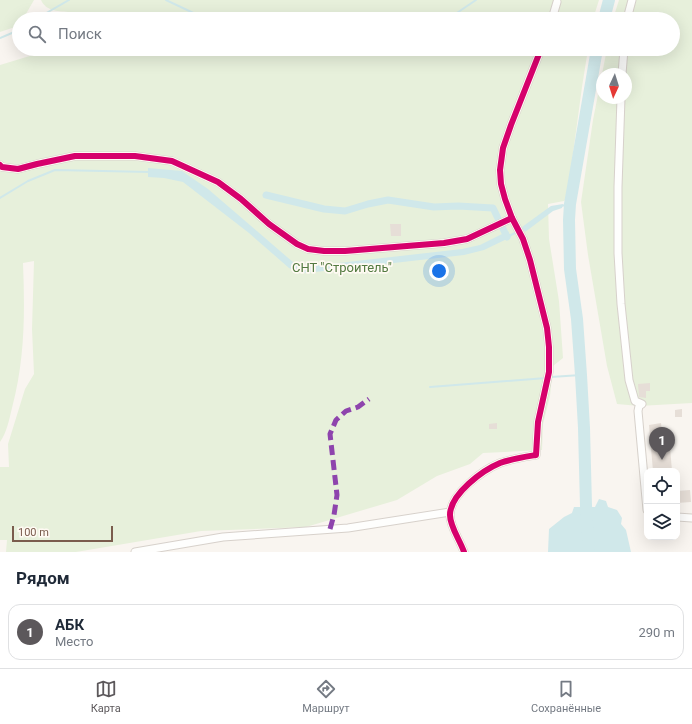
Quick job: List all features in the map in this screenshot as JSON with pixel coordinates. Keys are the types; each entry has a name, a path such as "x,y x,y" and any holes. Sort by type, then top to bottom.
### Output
{"street":[{"path":"629,12 632,0"},
{"path":"554,12 557,2"},
{"path":"464,552 451,520 450,512 456,499 463,489 479,475 500,463 536,455 538,422 549,372 547,328 530,260 523,239 512,218 505,199 501,184 500,170 503,148 538,56"},
{"path":"622,68 623,56"},
{"path":"621,104 618,187 618,253 621,304 629,380 635,401 642,404 639,406 638,411 646,504"},
{"path":"0,165 2,167 18,170 37,164 75,156 135,156 172,161 218,182 241,199 269,224 297,244 308,249 324,251 345,251 451,241 467,238 512,218"},
{"path":"135,552 223,537 348,528 450,512"},
{"path":"680,517 692,518"}],"green space":[{"path":"0,0 34,0 27,12 12,12 12,28 0,32"},
{"path":"41,0 599,0 595,12 68,12 56,11 43,4"},
{"path":"619,0 692,0 692,403 639,406 617,404 607,366 588,255 581,202 596,104 632,104 632,68 603,68 606,56 680,56 680,12 615,12"},
{"name":"СНТ \"Строитель\"","path":"30,56 587,56 567,198 564,201 548,204 549,239 559,301 563,358 553,366 550,396 543,424 542,450 483,453 470,464 437,476 397,500 306,527 201,531 76,552 6,552 7,540 0,540 0,467 9,467 8,444 25,389 34,374 32,329 34,261 23,263 24,318 22,354 9,421 0,442 0,65"}],"water":[{"path":"148,168 182,171 208,189 294,263 302,266 462,249 480,245 508,231 511,237 484,250 464,255 306,273 297,272 289,268 249,233 183,182 164,178 148,177"},
{"path":"563,204 562,208 553,211 525,232 522,227 551,206"},
{"path":"599,499 606,501 608,507 617,510 622,518 621,524 626,530 631,552 548,552 549,529 564,517 572,513 574,507 595,507"}],"building":[{"path":"390,224 401,224 401,236 391,236"},
{"path":"650,383 650,391 646,391 646,398 639,397 638,384"},
{"path":"682,409 682,417 675,417 675,410"},
{"path":"497,423 497,429 489,429 489,424"},
{"path":"661,423 664,448 670,447 672,468 653,468 649,425"},
{"path":"690,490 691,502 680,503 680,491"}],"waterway":[{"path":"48,12 69,0"},
{"path":"166,0 191,12"},
{"path":"458,12 476,0"},
{"path":"606,12 609,0"},
{"path":"0,38 12,33"},
{"path":"589,552 581,375 577,319 570,269 569,220 570,204 596,56"},
{"path":"0,198 28,181 55,170 150,172"},
{"path":"266,195 324,209 345,211 388,200 434,207 458,206 493,208 507,237"},
{"path":"561,206 570,204"},
{"path":"509,236 525,228"},
{"path":"551,377 581,375"},
{"path":"430,387 546,378"}],"marked path":[{"path":"330,529 337,495 330,434 336,420 346,411 358,407 369,399"}],"cycle path":[{"path":"464,552 450,520 451,507 461,491 493,466 518,458 536,455 538,422 549,372 547,328 530,260 523,239 512,218 505,199 501,184 500,170 503,148 538,56"},
{"path":"0,165 2,167 18,169 75,156 135,156 172,161 218,182 241,199 269,224 297,244 308,249 324,251 345,251 444,243 467,239 512,218"}],"place":[{"name":"АБК","path":"662,460"}]}
